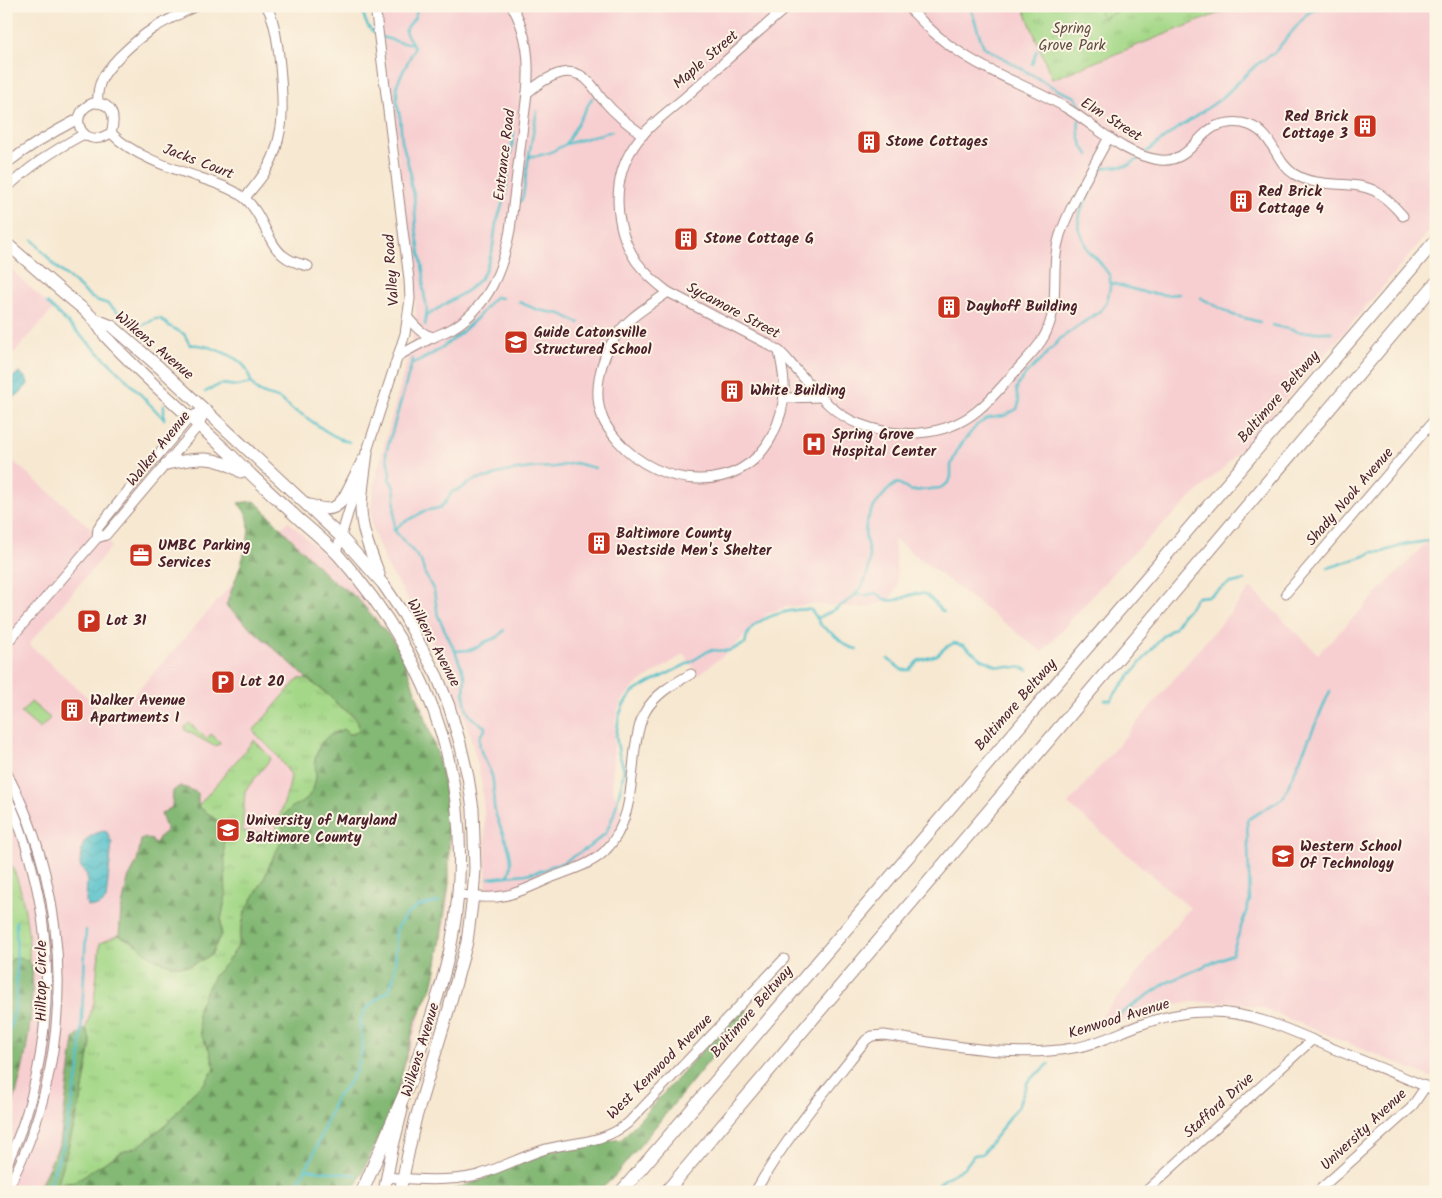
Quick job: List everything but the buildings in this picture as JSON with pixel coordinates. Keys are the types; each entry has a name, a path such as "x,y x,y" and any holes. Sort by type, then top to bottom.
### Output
{"highway":[{"name":"Baltimore Beltway","path":"621,1192 1436,240"},
{"path":"666,1192 1436,283"},
{"path":"362,1192 412,1074"},
{"path":"677,1192 757,1084"}],"main road":[{"name":"Wilkens Avenue","path":"6,243 92,318 106,336 147,378 336,553 392,624 409,653 434,711 445,747 457,811 460,869 458,895 445,968 400,1118 384,1192"},
{"name":"Wilkens Avenue","path":"92,318 112,326 160,367 341,537 383,584 404,615 437,676 449,706 468,776 473,809 475,869 473,896 465,950 450,1008 415,1122 400,1192"},
{"path":"305,503 320,509 328,509 342,502 367,452"},
{"path":"367,452 361,511 368,545 383,584"},
{"path":"166,464 196,458 207,458 231,465 263,486"}],"street":[{"path":"98,103 98,90 103,75 127,49 155,27 196,6"},
{"path":"245,198 265,173 273,158 281,128 279,60 273,24 266,6"},
{"name":"Valley Road","path":"336,553 405,334 410,299 374,6"},
{"path":"512,6 523,30 528,52 529,74 527,93"},
{"name":"Maple Street","path":"642,135 788,6"},
{"name":"Elm Street","path":"907,6 954,49 1084,119 1136,153 1161,160 1179,158 1212,128 1223,124 1244,123 1262,132 1283,164 1293,173 1304,179 1316,182 1374,190 1403,216"},
{"name":"Entrance Road","path":"398,356 434,336 455,327 475,309 490,290 502,265 510,230 527,93 538,84 559,73 568,72 583,76 591,83 602,100 615,114 642,135"},
{"path":"98,103 109,108 113,114 114,122 111,133 101,138 93,138 84,134 79,126 78,119 80,113 87,105 98,103"},
{"path":"6,164 26,148 78,119"},
{"name":"Jacks Court","path":"111,133 124,144 166,166 223,186 245,198 261,219 283,256 293,262 308,266"},
{"path":"6,189 58,147 84,134"},
{"name":"Sycamore Street","path":"642,135 631,150 622,170 618,203 623,235 637,262 655,282 668,292 779,351 828,405 840,414 858,424 894,432 914,433 932,432 948,428 978,411 1042,339 1048,328 1054,297 1056,250 1072,208 1109,137"},
{"path":"668,292 627,323 616,335 606,352 600,372 598,391 599,406 603,419 610,432 623,447 648,466 665,473 699,479 716,479 730,475 758,458 767,446 780,420 784,398 784,382 779,351"},
{"path":"408,318 421,332 428,336 434,336"},
{"path":"784,398 821,397"},
{"name":"Walker Avenue","path":"97,538 98,528 131,487 205,410"},
{"name":"Shady Nook Avenue","path":"1286,593 1436,418"},
{"name":"Walker Avenue","path":"6,644 97,538 106,535 166,464 195,421"},
{"path":"458,895 492,897 510,894 579,867 603,852 612,843 625,816 640,722 660,693 691,674"},
{"name":"Hilltop Circle","path":"6,772 20,797 26,813 48,886 58,956 58,990 51,1062 42,1101 30,1138 14,1177 6,1191"},
{"name":"Hilltop Circle","path":"6,796 38,888 44,923 47,990 40,1061 31,1099 6,1166"},
{"name":"West Kenwood Avenue","path":"387,1177 402,1179 452,1179 479,1174 544,1150 605,1137 618,1131 628,1123 784,959"},
{"name":"Kenwood Avenue","path":"755,1192 784,1144 866,1040 872,1036 884,1035 987,1050 1032,1053 1074,1048 1094,1043 1157,1019 1194,1012 1243,1015 1274,1024 1436,1091"},
{"name":"Stafford Drive","path":"1145,1192 1312,1040"},
{"name":"University Avenue","path":"1317,1192 1411,1108 1426,1086"}],"shaded area":[{"name":"Spring Grove Hospital Center","path":"379,6 1023,6 1052,79 1237,6 1436,6 1436,223 1338,340 1224,467 1120,565 1042,652 894,539 898,586 888,601 864,608 812,604 787,607 768,613 729,651 698,675 684,654 637,684 623,700 615,720 612,788 623,813 617,829 605,845 593,855 526,884 496,891 488,890 486,885 485,823 481,779 470,734 455,689 418,616 386,564 372,527 371,508 376,475 412,341 416,318 414,285"},
{"path":"6,265 53,309 6,362"},
{"name":"University of Maryland Baltimore County","path":"6,455 112,546 29,644 112,720 288,521 327,557 349,581 384,628 401,657 413,684 426,714 436,749 444,780 448,811 450,838 449,894 443,938 394,1100 330,1192 6,1192"},
{"name":"Western School Of Technology","path":"1436,533 1436,1079 1262,1008 1230,1002 1194,1002 1155,1008 1088,1033 1190,908 1068,804 1251,588 1318,654"}],"green space":[{"name":"Spring Grove Park","path":"1023,6 1237,6 1052,79"},
{"path":"1097,6 1131,6 1102,18"},
{"path":"255,501 328,577 357,598 401,652 436,749 444,785 449,822 449,883 432,987 415,1023 394,1105 353,1192 37,1192 60,1143 74,1039 86,1028 91,1043 81,1100 58,1184 75,1181 122,1152 139,1146 167,1124 191,1095 205,1083 215,1068 210,1051 201,1035 198,1008 214,976 237,948 245,912 264,879 284,836 282,821 286,813 292,807 305,801 313,790 316,777 315,759 321,743 328,736 344,729 348,734 359,731 358,723 353,715 339,706 324,691 307,679 226,606 248,539 247,517 238,503"},
{"path":"298,679 310,681 334,700 356,720 359,731 348,734 344,729 328,736 321,743 315,759 316,777 313,790 305,802 292,807 286,813 282,821 285,836 245,912 237,948 214,976 198,1008 201,1035 210,1051 215,1068 205,1083 191,1095 167,1124 139,1146 122,1152 75,1181 58,1184 81,1100 91,1043 86,1028 94,1002 100,943 119,935 138,945 156,959 178,966 190,966 211,955 221,934 221,920 226,895 219,822 198,806 254,740 271,758 245,791 242,831 274,834 291,775 275,753 253,731"},
{"path":"31,702 50,718 40,729 21,713"},
{"path":"189,723 207,739 211,734 220,744 214,746 185,730"},
{"path":"180,786 198,793 198,806 219,822 224,838 226,895 221,920 221,934 211,955 190,966 167,964 119,935 121,911 128,879 137,862 141,840 145,838 156,843 166,831 161,814 172,807 173,791"},
{"path":"6,860 12,866 21,891 27,923 29,961 22,958 12,959 6,966"},
{"path":"22,958 29,961 32,965 31,1012 21,1077 6,1123 6,966 12,959"},
{"path":"742,1007 749,1012 614,1177 598,1192 445,1192 487,1178 547,1151 622,1139"}],"water":[{"path":"19,372 27,379 28,384 11,400 6,392 6,384"},
{"path":"103,831 107,832 112,843 106,900 98,906 87,906 87,875 80,866 82,848 87,839"}],"waterway":[{"path":"362,6 367,24 375,33"},
{"path":"418,6 415,17 405,31 414,49 397,84 397,103 402,141 414,195 416,229 427,309 425,325"},
{"path":"970,6 984,47 1058,90 1075,97 1080,105 1080,115"},
{"path":"1144,154 1222,98 1256,65 1274,53 1307,14 1319,6"},
{"path":"382,37 402,43 412,43"},
{"path":"1032,64 1037,50"},
{"path":"566,144 592,98"},
{"path":"521,201 537,111"},
{"path":"1079,120 1078,130 1080,139 1089,155"},
{"path":"529,156 549,153 566,144 612,131"},
{"path":"426,316 468,290 480,279 485,271 492,252 496,224 505,196 514,132"},
{"path":"818,618 847,602 862,587 869,567 869,552 865,533 868,517 886,491 898,483 912,491 940,488 949,482 951,465 957,451 977,425 989,418 1004,416 1017,409 1019,403 1016,390 1027,373 1061,338 1100,311 1106,304 1110,288 1110,276 1099,261 1088,251 1078,227 1080,213 1101,169 1129,165 1140,158"},
{"path":"33,240 55,266 92,298 108,304 131,323 139,327 155,319 161,319 184,334 190,345 203,346 235,358 245,367 252,384 257,390 278,398 325,430 349,442"},
{"path":"1111,283 1143,292 1166,295 1180,294"},
{"path":"412,364 429,356 455,338 477,318 495,297 502,298"},
{"path":"1201,298 1233,315 1260,322"},
{"path":"519,302 538,310 561,314 579,323"},
{"path":"47,303 122,375 164,419"},
{"path":"1272,325 1300,332 1332,332"},
{"path":"413,359 386,453 390,472 389,479 395,493 394,530 421,561 434,591 438,616 465,677 464,696 467,710 471,717 485,727 479,742 492,776 495,811 511,858 509,874 506,876"},
{"path":"205,392 221,384 237,386 251,383"},
{"path":"164,405 164,419"},
{"path":"395,530 402,523 424,511 439,508 445,503 452,492 477,479 510,471 555,467 575,463 595,468"},
{"path":"1328,568 1372,552 1382,552 1407,544 1428,541 1436,534"},
{"path":"1105,700 1111,700 1163,636 1175,627 1195,599 1209,596 1228,584 1245,580"},
{"path":"855,595 876,593 884,598 895,600 919,593 930,598 944,612"},
{"path":"489,878 544,870 562,863 589,847 606,833 614,814 624,769 616,736 619,716 624,704 633,692 710,650 728,651 745,644 747,634 759,622 776,614 795,610 811,610 823,627 846,645 857,649"},
{"path":"455,651 470,650 480,646 498,637 504,630"},
{"path":"888,659 902,670 909,670 918,661 937,655 954,643 963,645 982,659 997,666 1028,670"},
{"path":"1105,1024 1166,983 1232,954 1250,900 1247,820 1283,798 1330,691"},
{"path":"292,1192 312,1158 336,1098 349,1083 357,1069 362,1050 359,1023 366,1009 389,991 395,972 396,930 405,916 418,906 439,902"},
{"path":"6,1048 17,998 16,921"},
{"path":"46,1192 63,1146 80,1063 86,930"},
{"path":"929,1192 946,1178 965,1167 974,1155 982,1154 1018,1107 1028,1081 1049,1064"},
{"path":"306,1169 356,1175"}],"place":[{"name":"Red Brick Cottage 3","path":"1365,126"},
{"name":"Stone Cottages","path":"869,142"},
{"name":"Red Brick Cottage 4","path":"1241,201"},
{"name":"Stone Cottage G","path":"686,239"},
{"name":"Dayhoff Building","path":"949,307"},
{"name":"Guide Catonsville Structured School","path":"516,342"},
{"name":"White Building","path":"732,391"},
{"name":"Spring Grove Hospital Center","path":"814,444"},
{"name":"Baltimore County Westside Men's Shelter","path":"599,543"},
{"name":"UMBC Parking Services","path":"141,555"},
{"name":"Lot 31","path":"89,621"},
{"name":"Lot 20","path":"223,682"},
{"name":"Walker Avenue Apartments I","path":"72,710"},
{"name":"University of Maryland Baltimore County","path":"228,830"},
{"name":"Western School Of Technology","path":"1283,856"}]}
